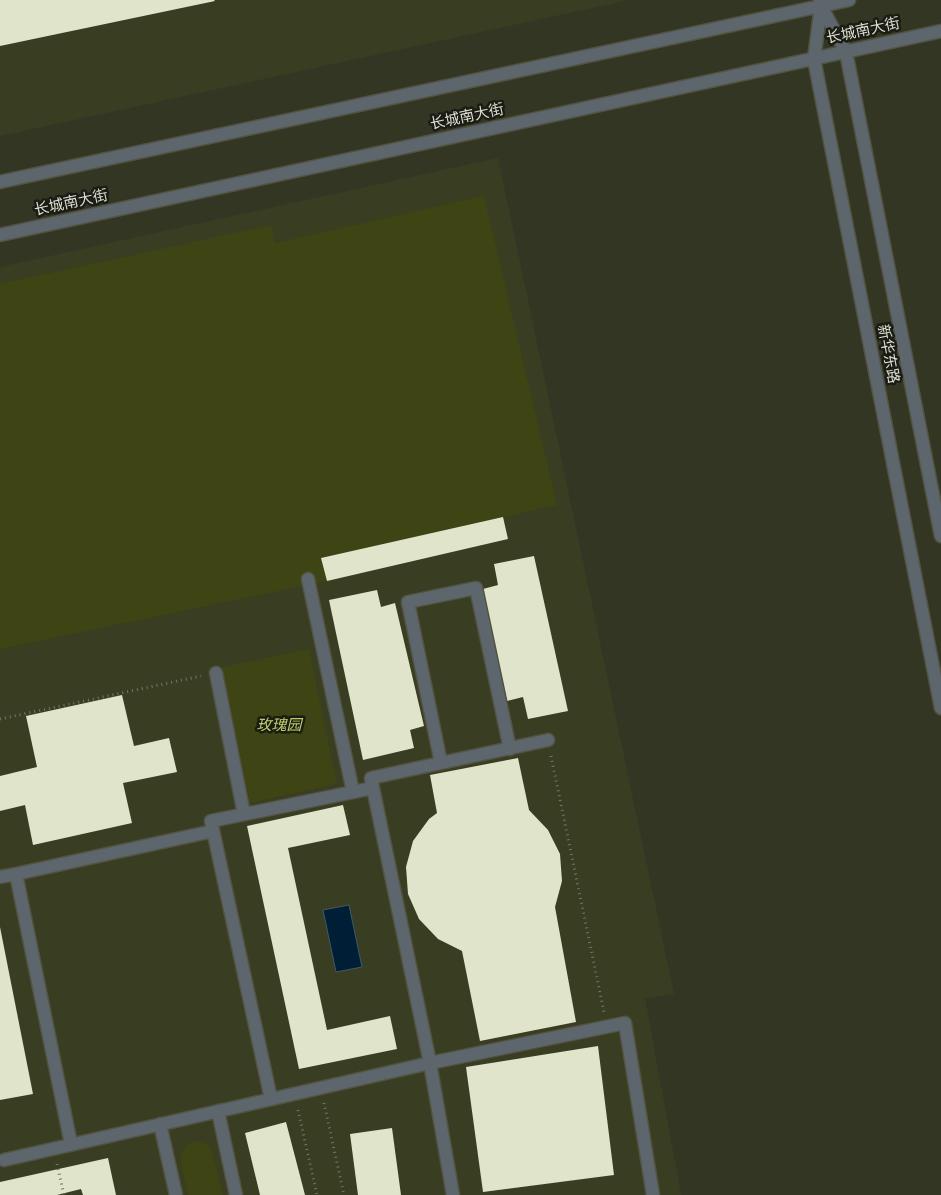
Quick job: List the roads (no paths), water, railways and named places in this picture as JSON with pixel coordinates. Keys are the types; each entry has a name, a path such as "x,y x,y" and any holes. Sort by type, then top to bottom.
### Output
{"street":[{"path":"0,182 820,3 849,0"},
{"name":"新华东路","path":"820,3 846,52 941,536"},
{"name":"新华东路","path":"820,3 814,59 941,708"},
{"name":"长城南大街","path":"0,235 941,30"},
{"path":"308,579 352,792"},
{"path":"441,763 408,602 476,588 510,749"},
{"path":"216,673 244,814"},
{"path":"453,1195 430,1063 371,778 548,740"},
{"path":"271,1099 211,821 373,788"},
{"path":"0,877 213,831"},
{"path":"16,874 71,1144"},
{"path":"4,1160 321,1087 625,1022 653,1195"},
{"path":"218,1111 236,1195"},
{"path":"160,1124 176,1195"}],"water":[{"path":"349,905 362,967 336,972 323,910"}],"park label":[{"name":"玫瑰园","path":"279,726"}]}
